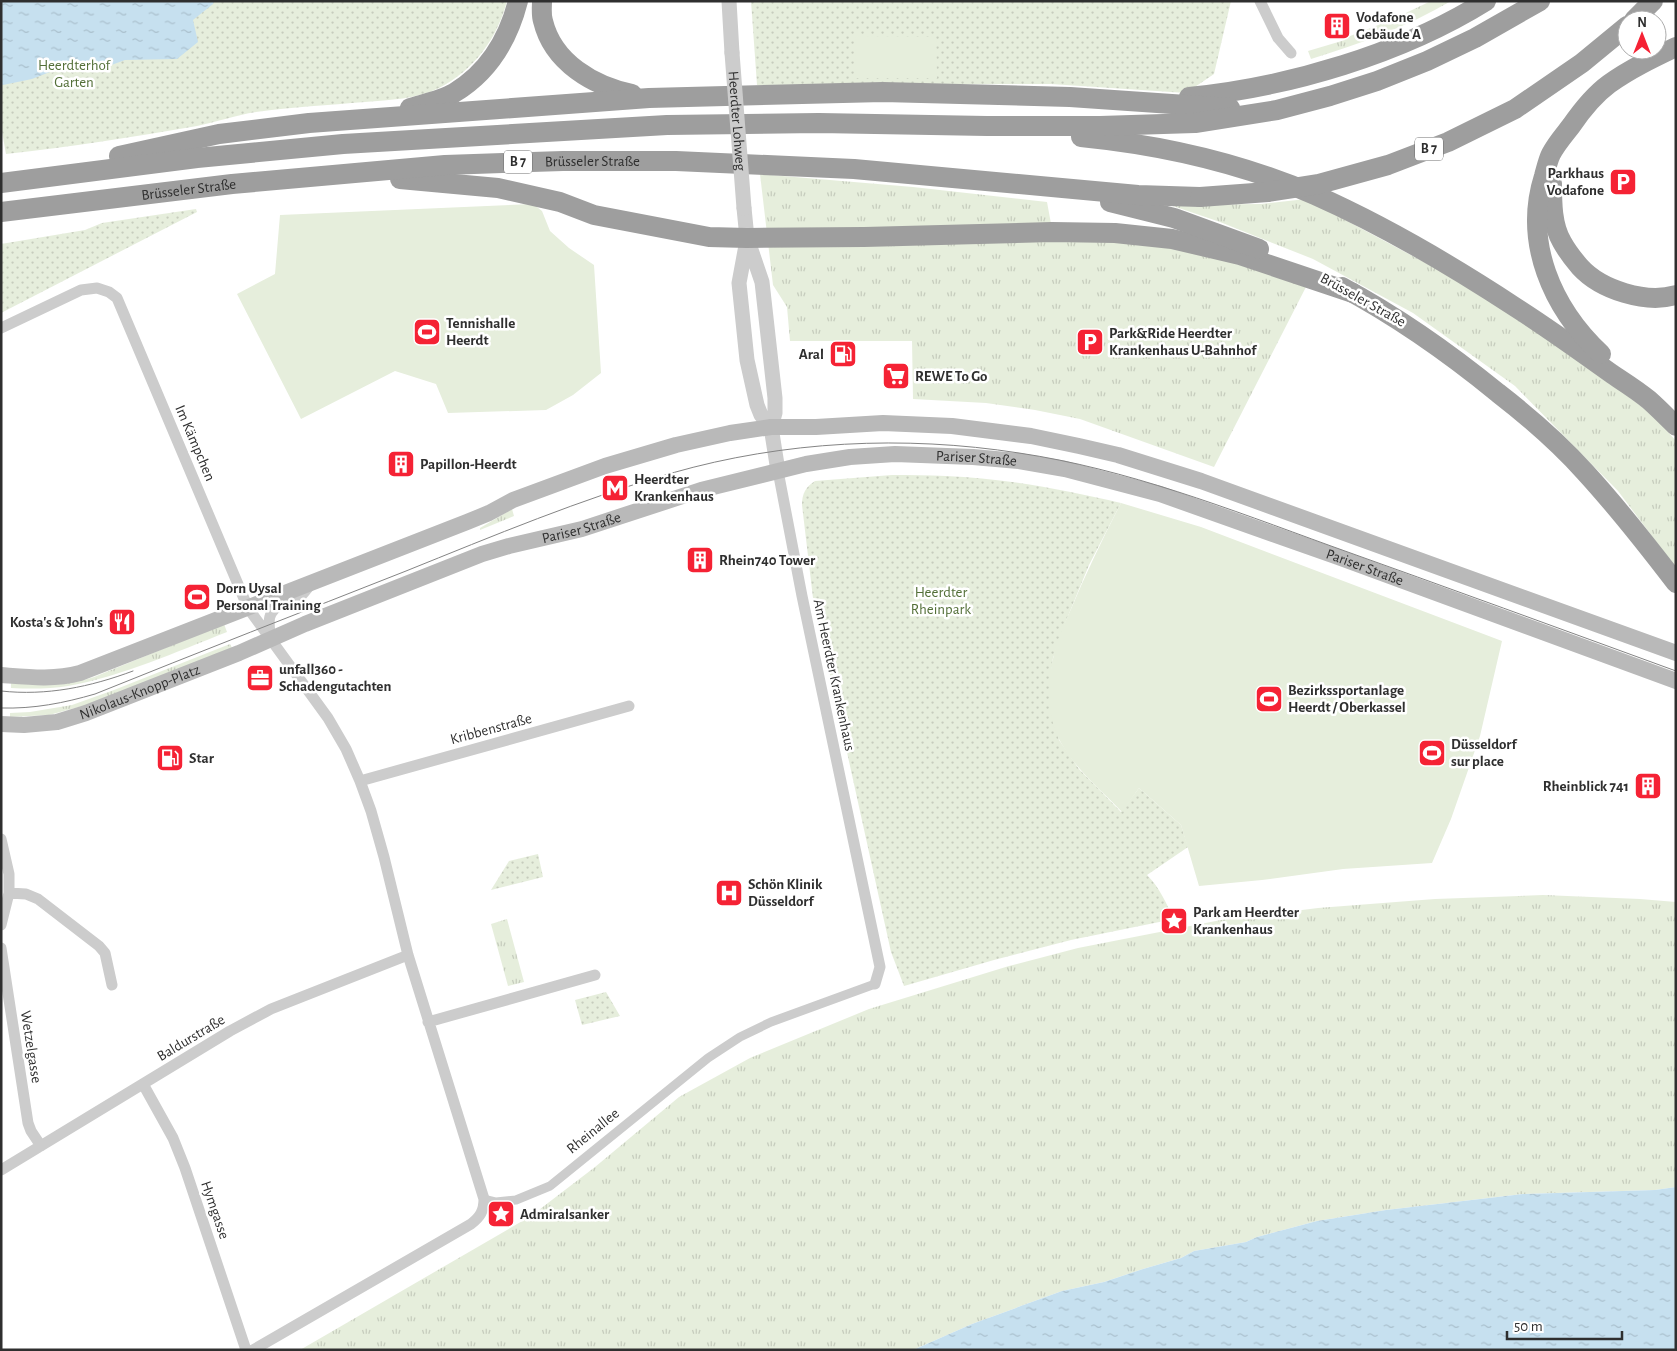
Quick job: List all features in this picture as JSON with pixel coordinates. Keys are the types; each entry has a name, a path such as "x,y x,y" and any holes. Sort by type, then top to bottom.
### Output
{"highway":[{"path":"365,119 406,110 453,94 484,70 504,43 518,1"},
{"path":"542,1 543,20 552,44 573,69 599,84 622,92 649,98"},
{"path":"1138,101 1215,94 1288,80 1367,57 1414,39 1466,14 1486,1"},
{"name":"Brüsseler Straße","path":"1,183 197,158 343,144 667,125 820,122 987,126 1100,126 1195,122 1277,110 1367,84 1427,61 1484,33 1540,1"},
{"path":"1644,10 1653,1"},
{"name":"Brüsseler Straße","path":"1,212 232,184 318,176 464,164 563,161 676,161 854,169 1138,195 1200,197 1268,192 1319,184 1388,165 1448,142 1515,109 1582,63 1617,34"},
{"path":"1647,398 1588,342 1568,316 1552,290 1542,259 1537,227 1539,191 1550,155 1585,106 1608,84 1636,66 1676,47"},
{"path":"1,183 220,134 309,123 649,98 883,92 1070,97 1200,107 1277,110"},
{"name":"Brüsseler Straße","path":"987,126 1124,141 1190,155 1256,173 1313,194 1410,242 1561,336 1647,398 1676,426"},
{"path":"1567,130 1552,182 1552,209 1562,241 1581,268 1608,287 1640,297 1670,297 1676,295"},
{"path":"318,176 393,178 498,188 560,202 594,215 709,237 1115,232 1172,239 1240,255 1353,293"},
{"name":"Brüsseler Straße","path":"1036,186 1174,218 1236,240 1308,269 1414,329 1465,366 1527,416 1584,470 1630,523 1676,583"}],"main road":[{"name":"Pariser Straße","path":"248,608 467,522 518,498 597,469 686,443 730,433 771,427 816,427 883,423 952,426 1031,436 1089,448 1201,481 1676,653"},
{"name":"Pariser Straße","path":"271,639 482,554 582,529 701,490 778,470 850,457 895,454 973,456 1066,469 1160,494 1204,508 1676,681"},
{"path":"1,675 51,678 80,673 248,608"},
{"name":"Nikolaus-Knopp-Platz","path":"1,724 24,725 57,722 86,713 271,639"}],"street":[{"name":"Heerdter Lohweg","path":"729,1 747,238 762,282 775,398 775,413 771,427 778,470"},
{"path":"1260,1 1278,38 1291,53"},
{"name":"Heerdter Lohweg","path":"747,238 739,284 747,360 757,405 771,427"},
{"name":"Im Kämpchen","path":"1,328 81,290 97,288 109,292 117,298 248,608"},
{"name":"Am Heerdter Krankenhaus","path":"778,470 802,596 863,886"},
{"name":"Pariser Straße","path":"271,639 269,625 272,611 278,606 300,597 312,583"},
{"path":"248,608 328,718 346,749 360,781 384,857 408,955 484,1199 484,1208 479,1218 471,1224 253,1350"},
{"name":"Kribbenstraße","path":"360,781 629,706"},
{"path":"1,839 10,874 9,893 1,925"},
{"name":"Rheinallee","path":"484,1199 496,1202 516,1200 550,1186 708,1058 740,1038 771,1022 875,984 880,967 863,886"},
{"path":"9,893 26,894 38,899 99,946 105,953 112,985"},
{"name":"Wetzelgasse","path":"1,948 28,1123 41,1146"},
{"name":"Baldurstraße","path":"1,1170 230,1031 271,1009 408,955"},
{"path":"428,1022 595,975"},
{"name":"Hymgasse","path":"143,1084 173,1138 185,1168 246,1350"}],"green space":[{"name":"Heerdterhof Garten","path":"1,1 507,1 497,28 473,63 452,81 421,95 393,100 256,112 173,130 6,154 1,126"},
{"path":"751,1 1231,1 1214,74 1186,93 1051,84 757,85"},
{"path":"1431,1 1451,1 1417,19 1382,34 1311,59 1308,51 1345,40 1345,38 1391,20"},
{"path":"856,36 936,37 937,78 855,78"},
{"path":"760,174 913,187 1047,202 1054,240 1140,241 1209,254 1307,285 1214,467 1080,419 986,403 913,399 912,341 790,341 787,307 773,285"},
{"path":"1306,199 1452,277 1567,350 1654,416 1676,441 1676,568 1618,491 1515,386 1413,313 1313,259 1220,222 1170,205 1261,204"},
{"name":"Tennishalle Heerdt","path":"533,204 542,211 550,231 569,248 594,265 601,373 573,395 546,410 448,413 436,384 395,371 301,419 237,294 275,274 280,215"},
{"path":"196,209 197,212 1,313 1,244 85,230 102,223"},
{"name":"Heerdter Rheinpark","path":"892,475 990,479 1056,489 1121,503 1089,565 1066,621 1053,658 1050,683 1059,740 1079,769 1121,812 1139,788 1181,825 1188,847 1147,875 1159,890 1174,919 1071,940 904,986 891,952 813,598 802,505 805,491 815,481"},
{"name":"Bezirkssportanlage Heerdt / Oberkassel","path":"1121,503 1201,527 1502,641 1480,736 1451,819 1432,863 1343,869 1199,886 1181,825 1139,788 1122,812 1080,770 1060,741 1053,722 1049,701 1051,669 1056,646 1063,627 1101,542"},
{"path":"512,509 514,516 480,530 480,528"},
{"path":"224,624 227,632 149,663 109,676 61,687 11,688 11,683 53,684 94,677"},
{"path":"230,644 232,648 90,704 49,715 10,717 10,713 30,712 72,705"},
{"path":"538,854 543,877 491,890 509,861"},
{"path":"1543,895 1676,902 1676,1187 1655,1190 1523,1194 1386,1210 1317,1221 1257,1237 1246,1242 1194,1251 1181,1258 1104,1282 1062,1291 972,1324 913,1350 300,1350 531,1216 595,1167 679,1097 750,1058 869,1009 1009,966 1078,948 1221,920 1318,908 1435,899"},
{"path":"507,919 524,982 508,986 491,924"},
{"path":"606,992 620,1016 582,1025 575,1000"}],"water":[{"path":"1,1 214,1 213,4 193,20 198,42 177,59 125,60 106,67 60,68 32,79 3,85 1,84"},
{"path":"1676,1187 1676,1350 913,1350 972,1324 1062,1291 1104,1282 1181,1258 1194,1251 1246,1242 1257,1237 1317,1221 1386,1210 1523,1194 1655,1190"}],"tram line":[{"path":"1,708 49,705 95,694 537,519 638,483 714,462 757,454 844,444 888,443 976,447 1019,453 1099,469 1138,480 1254,518 1676,671"},
{"path":"1,691 35,692 68,689 101,682 133,671"}],"place":[{"name":"Vodafone Gebäude A","path":"1337,26"},
{"name":"Parkhaus Vodafone","path":"1623,182"},
{"name":"Tennishalle Heerdt","path":"427,332"},
{"name":"Park&Ride Heerdter Krankenhaus U-Bahnhof","path":"1090,342"},
{"name":"Aral","path":"843,354"},
{"name":"REWE To Go","path":"896,376"},
{"name":"Papillon-Heerdt","path":"401,464"},
{"name":"Heerdter Krankenhaus","path":"615,488"},
{"name":"Rhein740 Tower","path":"700,560"},
{"name":"Dorn Uysal Personal Training","path":"197,597"},
{"name":"Kosta's & John's","path":"122,622"},
{"name":"unfall360 - Schadengutachten","path":"260,678"},
{"name":"Bezirkssportanlage Heerdt / Oberkassel","path":"1269,699"},
{"name":"Düsseldorf sur place","path":"1432,753"},
{"name":"Star","path":"170,758"},
{"name":"Rheinblick 741","path":"1648,786"},
{"name":"Schön Klinik Düsseldorf","path":"729,893"},
{"name":"Park am Heerdter Krankenhaus","path":"1174,921"},
{"name":"Admiralsanker","path":"501,1214"}]}
